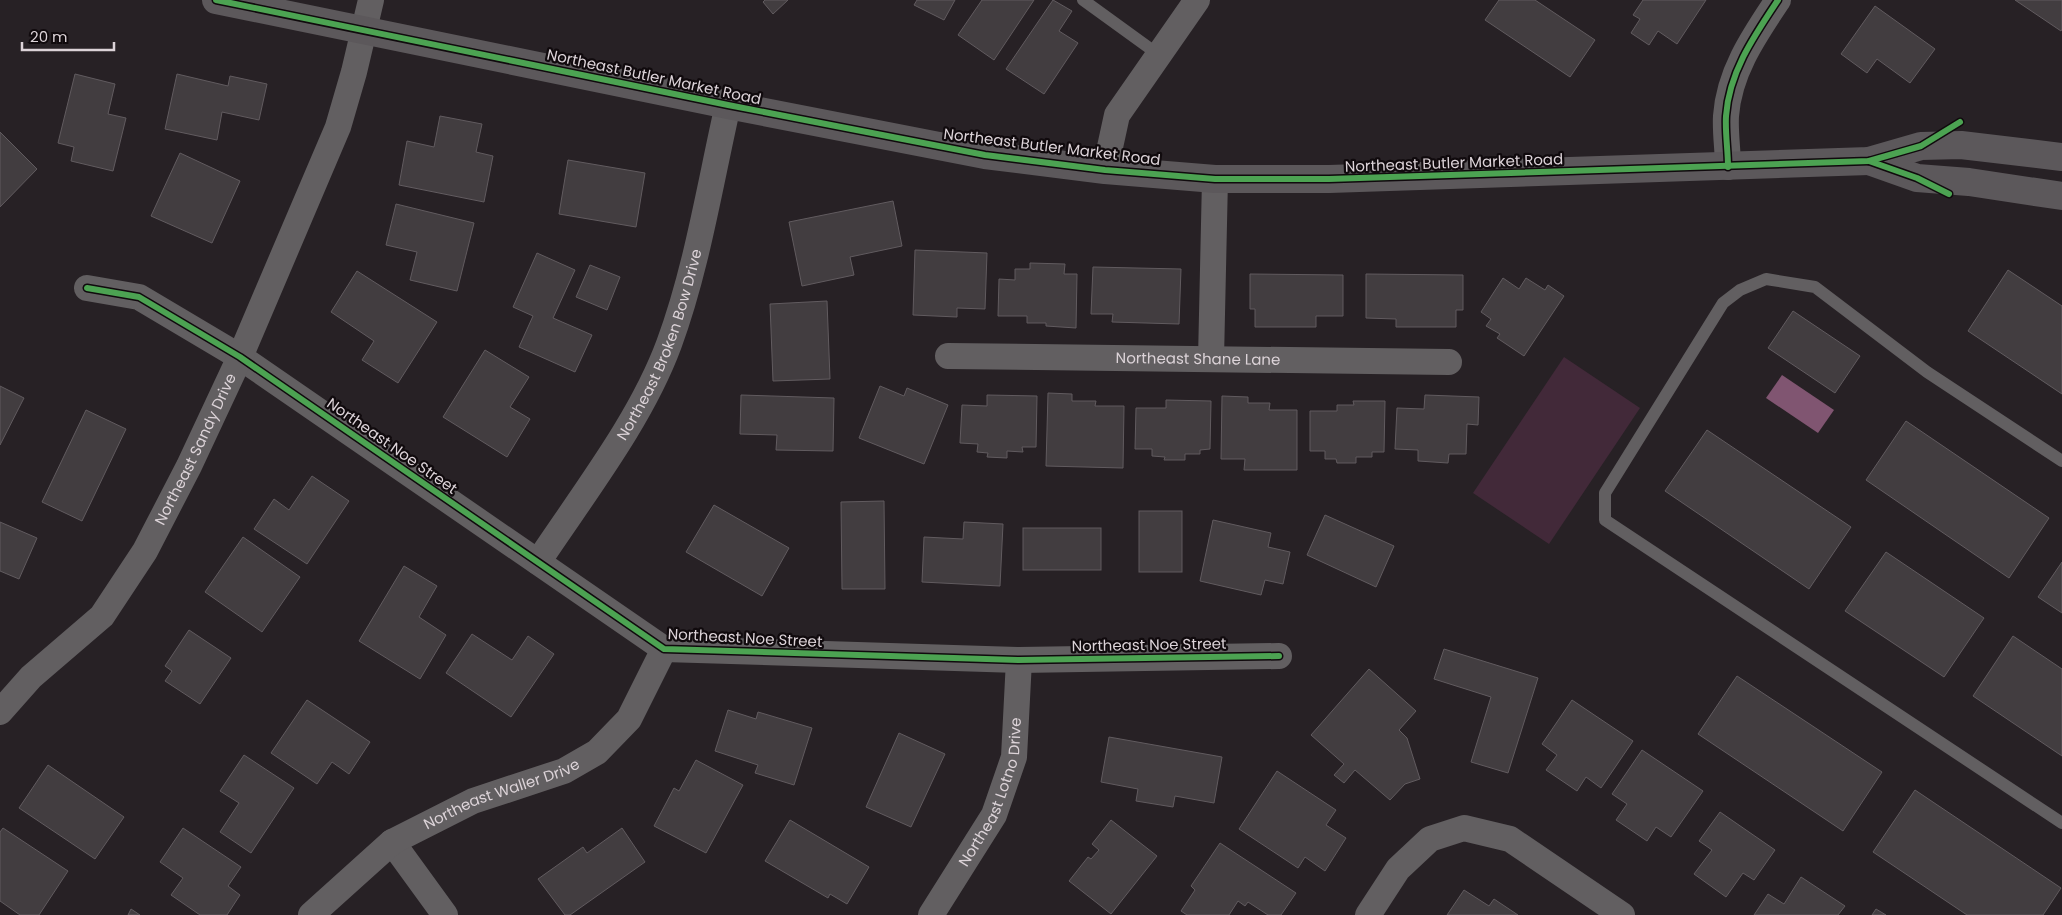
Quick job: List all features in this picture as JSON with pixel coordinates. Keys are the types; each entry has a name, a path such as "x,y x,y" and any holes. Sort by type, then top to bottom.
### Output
{"main road":[{"name":"Northeast Butler Market Road","path":"216,0 728,105 985,155 1105,170 1214,179 1329,179 1728,167 1869,161 1921,146 1961,144 2062,157"},
{"name":"Northeast Butler Market Road","path":"1869,161 1917,178 1970,182 2062,196"}],"street":[{"name":"Northeast Sandy Drive","path":"0,712 31,677 102,616 126,583 190,466 240,357 338,127 354,72 371,0"},
{"path":"1105,170 1117,115 1196,0"},
{"path":"1728,167 1726,115 1732,84 1749,43 1778,0"},
{"name":"Northeast Broken Bow Drive","path":"538,562 636,413 669,345 690,272 728,105"},
{"path":"1211,360 1214,179"},
{"name":"Northeast Noe Street","path":"87,288 139,297 240,357 664,649 1019,660 1279,656"},
{"name":"Northeast Shane Lane","path":"948,356 1449,362"},
{"name":"Northeast Waller Drive","path":"311,915 392,842 473,801 564,771 597,752 629,719 664,649"},
{"name":"Northeast Lotno Drive","path":"931,915 994,816 1014,756 1019,660"},
{"path":"1368,915 1398,870 1430,839 1464,828 1510,839 1622,915"},
{"path":"392,842 445,915"}],"lane":[{"path":"1083,0 1159,55"},
{"path":"2062,461 1927,372 1815,288 1766,279 1740,290 1723,303 1605,493 1605,520 2062,823"}],"shaded area":[{"path":"1564,357 1640,408 1549,544 1473,493"},
{"path":"1782,375 1834,410 1818,433 1766,398"}],"building":[{"path":"765,0 788,0 773,14 763,2"},
{"path":"917,0 955,0 944,20 914,5"},
{"path":"982,0 1034,0 994,60 958,35"},
{"path":"1053,0 1072,11 1059,31 1078,43 1044,94 1006,69"},
{"path":"1499,0 1535,0 1595,40 1570,77 1485,20"},
{"path":"1643,0 1706,0 1677,44 1658,31 1649,45 1631,33 1640,19 1633,15"},
{"path":"2015,0 2062,0 2061,31"},
{"path":"1875,6 1935,49 1910,83 1877,59 1867,73 1841,54"},
{"path":"75,74 115,84 108,114 126,118 113,171 71,161 74,147 58,143"},
{"path":"177,74 228,86 230,76 267,84 259,120 222,112 217,140 165,129"},
{"path":"440,116 482,124 476,152 493,156 484,202 399,185 407,141 434,147"},
{"path":"0,132 37,169 0,207"},
{"path":"180,153 240,181 212,243 151,216"},
{"path":"568,160 645,173 636,227 559,214"},
{"path":"893,201 902,246 850,257 854,275 802,286 789,222"},
{"path":"396,204 474,223 457,291 410,280 417,252 386,245"},
{"path":"915,250 987,253 985,309 957,308 957,317 913,315"},
{"path":"537,253 575,270 553,318 592,335 575,372 519,347 533,316 513,307"},
{"path":"1030,263 1065,264 1064,274 1077,274 1076,328 1046,326 1046,323 1027,323 1027,316 998,316 999,279 1015,280 1015,269 1030,269"},
{"path":"590,265 620,277 607,310 576,297"},
{"path":"1093,267 1181,269 1179,324 1112,322 1113,314 1091,314"},
{"path":"2008,270 2062,306 2062,394 1968,331"},
{"path":"357,271 437,322 398,383 362,360 374,341 331,312"},
{"path":"1250,274 1343,275 1343,316 1316,316 1316,327 1255,327 1255,309 1250,309"},
{"path":"1366,274 1463,275 1463,310 1456,310 1456,327 1396,327 1396,319 1366,318"},
{"path":"1503,278 1519,289 1526,278 1545,290 1548,285 1564,296 1524,356 1497,338 1500,334 1486,326 1491,319 1481,312"},
{"path":"827,301 830,379 773,381 770,304"},
{"path":"1793,311 1860,356 1835,393 1768,348"},
{"path":"485,350 529,377 510,407 530,419 507,457 443,417"},
{"path":"0,386 24,398 0,445"},
{"path":"880,386 904,396 907,388 948,405 924,464 859,438"},
{"path":"1048,393 1072,394 1072,401 1096,401 1095,406 1124,406 1123,468 1046,466"},
{"path":"741,395 834,398 833,451 776,450 777,435 740,434"},
{"path":"987,395 1037,396 1036,447 1022,447 1023,452 1007,451 1007,458 987,457 988,453 977,452 978,444 960,443 962,405 987,406"},
{"path":"1425,395 1479,397 1478,425 1467,424 1466,454 1449,454 1448,463 1418,461 1418,450 1395,449 1397,408 1424,409"},
{"path":"1222,396 1248,397 1248,403 1270,403 1269,410 1297,410 1297,470 1244,470 1245,459 1221,459"},
{"path":"1166,400 1211,401 1210,449 1200,450 1200,454 1185,454 1185,460 1164,460 1165,457 1152,456 1152,449 1135,449 1136,408 1166,408"},
{"path":"1353,401 1385,401 1384,452 1372,452 1372,457 1356,457 1356,463 1337,463 1336,459 1325,459 1325,451 1310,451 1310,411 1337,411 1337,405 1354,405"},
{"path":"86,410 126,429 82,521 42,502"},
{"path":"1906,421 2049,518 2009,578 1866,480"},
{"path":"1707,430 1851,527 1809,589 1665,491"},
{"path":"312,476 349,501 307,564 254,529 274,499 289,510"},
{"path":"884,501 885,589 842,589 841,502"},
{"path":"714,505 789,548 762,596 686,552"},
{"path":"1139,511 1182,511 1182,572 1139,572"},
{"path":"1325,515 1394,546 1376,587 1307,555"},
{"path":"1213,520 1271,533 1268,547 1290,552 1283,584 1265,580 1261,595 1200,581"},
{"path":"0,522 37,538 19,579 0,571"},
{"path":"964,522 1003,524 1000,586 922,582 924,537 963,539"},
{"path":"1023,528 1101,528 1101,570 1023,570"},
{"path":"243,537 300,577 262,632 205,592"},
{"path":"1886,552 1984,618 1944,677 1845,611"},
{"path":"2062,562 2062,613 2038,597"},
{"path":"404,566 437,586 419,617 446,635 420,679 359,641"},
{"path":"189,630 231,658 200,704 165,681 172,671 165,666"},
{"path":"472,634 512,660 528,636 554,654 511,717 446,673"},
{"path":"2013,636 2062,669 2062,756 1973,696"},
{"path":"1444,649 1538,678 1508,773 1471,762 1491,697 1434,679"},
{"path":"1369,669 1416,711 1399,730 1407,738 1420,779 1405,784 1390,800 1355,770 1344,783 1334,775 1344,764 1311,735"},
{"path":"1737,676 1882,772 1843,831 1698,734"},
{"path":"307,700 370,742 349,774 332,762 317,784 271,753"},
{"path":"1572,700 1633,741 1601,788 1586,777 1577,791 1546,770 1557,755 1542,744"},
{"path":"728,710 756,719 758,712 812,728 794,785 755,773 758,765 715,751"},
{"path":"899,733 945,754 911,827 866,807"},
{"path":"1109,737 1222,757 1214,803 1175,796 1173,807 1136,801 1138,789 1101,782"},
{"path":"1642,750 1703,791 1671,837 1656,827 1647,841 1616,820 1627,804 1612,794"},
{"path":"244,755 294,788 251,853 220,832 239,803 220,791"},
{"path":"696,760 743,785 706,853 654,826 674,788 679,791"},
{"path":"48,765 124,817 95,859 19,808"},
{"path":"1277,771 1336,810 1326,825 1346,838 1325,871 1305,857 1298,868 1239,829"},
{"path":"1915,790 2061,888 2043,915 1967,915 1873,852"},
{"path":"1720,812 1775,850 1754,880 1743,873 1726,897 1694,874 1712,850 1699,841"},
{"path":"790,820 869,867 847,904 830,894 828,898 765,861"},
{"path":"1111,820 1157,856 1111,914 1069,881 1088,857 1091,859 1099,850 1092,844"},
{"path":"3,828 68,871 39,915 20,915 0,901 0,832"},
{"path":"183,828 241,867 228,886 240,895 227,915 200,915 171,895 183,878 160,862"},
{"path":"622,828 645,862 570,915 565,915 538,879 583,847 587,853"},
{"path":"1220,843 1296,893 1281,915 1268,915 1248,902 1245,906 1238,901 1229,915 1187,915 1181,911 1195,890 1191,886"},
{"path":"1801,877 1845,906 1838,915 1754,915 1768,894 1784,904"},
{"path":"1464,890 1489,906 1494,899 1518,915 1447,915"},
{"path":"131,909 140,915 128,915"},
{"path":"1876,909 1886,915 1872,915"}],"cycle path":[{"path":"216,0 728,105 985,155 1105,170 1215,179 1329,179 1869,161 1921,146 1960,122"},
{"path":"1728,167 1726,116 1732,84 1744,55 1778,0"},
{"path":"1869,161 1917,178 1949,194"},
{"path":"87,288 139,297 240,357 664,649 1019,660 1279,656"}]}
